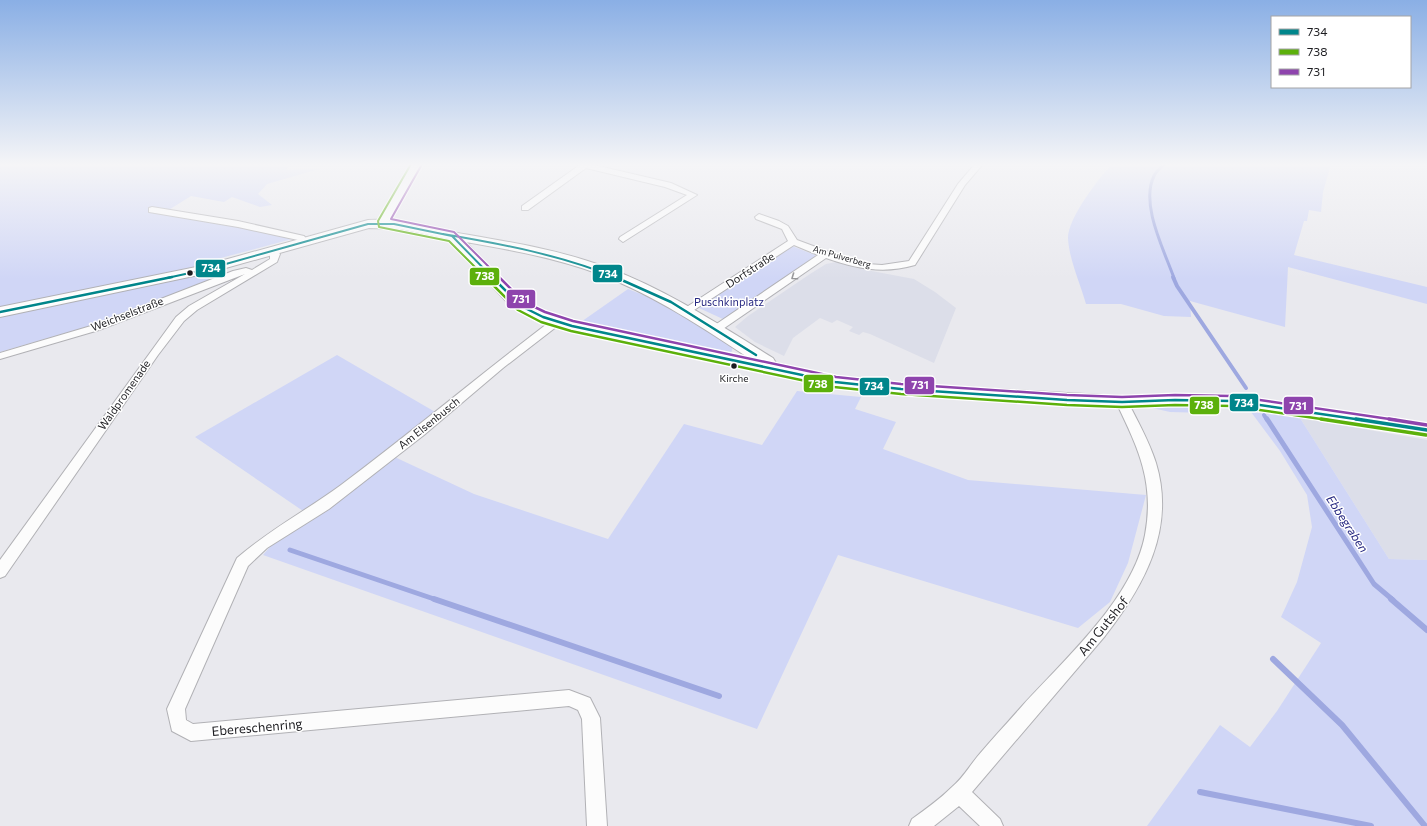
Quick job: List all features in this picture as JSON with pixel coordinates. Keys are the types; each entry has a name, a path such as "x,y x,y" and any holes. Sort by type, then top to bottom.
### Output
{"main road":[{"path":"0,312 208,268 368,224 383,222 452,236 482,240 594,268 657,295 687,310 771,366"},
{"path":"452,236 521,306 556,322 757,366 771,366 820,379 861,386 991,395 1122,402 1175,400 1246,402 1427,430"}],"street":[{"path":"383,222 394,203"},
{"path":"525,208 532,203"},
{"path":"623,239 682,203"},
{"name":"Am Pulverberg","path":"793,242 826,254 873,267 902,267 912,263 950,203"},
{"path":"152,210 238,224 301,238 304,242"},
{"path":"759,217 787,228 792,234 793,242"},
{"name":"Dorfstraße","path":"687,310 793,242"},
{"name":"Waldpromenade","path":"0,572 7,552 180,319 198,305 274,260 275,254 273,251"},
{"path":"716,329 826,254"},
{"name":"Weichselstraße","path":"0,356 95,328 229,275 246,271 252,273"},
{"name":"Am Elsenbusch","path":"299,521 324,505 420,432 499,366 556,322"},
{"name":"Am Gutshof","path":"919,826 960,793 1118,610 1142,569 1152,535 1156,507 1153,477 1148,456 1122,402"},
{"name":"Ebereschenring","path":"299,521 262,544 242,562 176,709 178,725 191,733 569,698 584,704 591,718 597,826"},
{"path":"960,793 993,826"}],"shaded area":[{"path":"836,262 861,269 914,279 935,292 956,308 934,363 870,334 863,332 859,335 849,331 853,327 837,320 832,323 820,318 793,338 784,356 755,342 735,327 748,316 810,274 826,264"},
{"path":"1300,418 1427,440 1427,560 1389,559"}],"green space":[{"path":"0,203 181,203 167,211 296,236 292,239 206,262 209,280 96,324 0,352"},
{"path":"248,203 269,203 272,205 260,207"},
{"path":"1083,203 1322,203 1321,212 1309,210 1307,221 1304,221 1294,255 1427,287 1427,304 1288,267 1285,327 1190,301 1191,317 1164,316 1121,304 1086,304 1070,254 1068,238 1069,230 1078,209"},
{"name":"Puschkinplatz","path":"792,246 815,255 816,258 725,320 699,308"},
{"path":"628,289 676,308 733,347 731,353 719,355 578,324"},
{"path":"337,355 437,413 386,453 474,494 608,539 684,424 762,445 797,391 861,397 855,409 896,422 883,449 968,480 1146,495 1128,563 1110,602 1078,628 838,555 757,729 263,555 285,529 306,513 195,437"},
{"path":"1182,405 1217,406 1208,413 1170,412 1148,407"},
{"path":"1251,412 1300,418 1389,559 1427,560 1427,826 1147,826 1220,725 1250,747 1277,711 1321,643 1281,617 1297,582 1312,527 1307,495 1280,451"}],"waterway":[{"name":"Ebbegraben","path":"1150,203 1155,227 1174,278"},
{"name":"Ebbegraben","path":"1173,277 1177,286 1246,388"},
{"name":"Ebbegraben","path":"1264,415 1267,420"},
{"name":"Ebbegraben","path":"1267,419 1374,584 1393,600"},
{"path":"290,550 437,600"},
{"path":"434,599 719,696"},
{"name":"Ebbegraben","path":"1391,599 1427,630"},
{"path":"1273,659 1342,725 1425,826"},
{"path":"1200,792 1371,826"}],"transit line":[{"name":"738","path":"389,203 378,221 379,227 449,241 518,310 541,322 571,331 834,387 901,394 1067,405 1122,407 1175,405 1232,406 1426,435"},
{"name":"731","path":"400,203 391,219 454,232 524,302 545,312 573,321 836,377 901,384 1067,395 1122,397 1175,395 1232,396 1427,425"},
{"name":"734","path":"0,312 208,269 368,224 394,224 452,236 521,306 543,317 572,326 835,382 901,389 1067,400 1122,402 1175,400 1232,401 1427,430"},
{"name":"734","path":"443,234 473,238 520,248 567,260 613,276 671,302 756,355"}],"place":[{"name":"Kirche","path":"734,366"}]}
